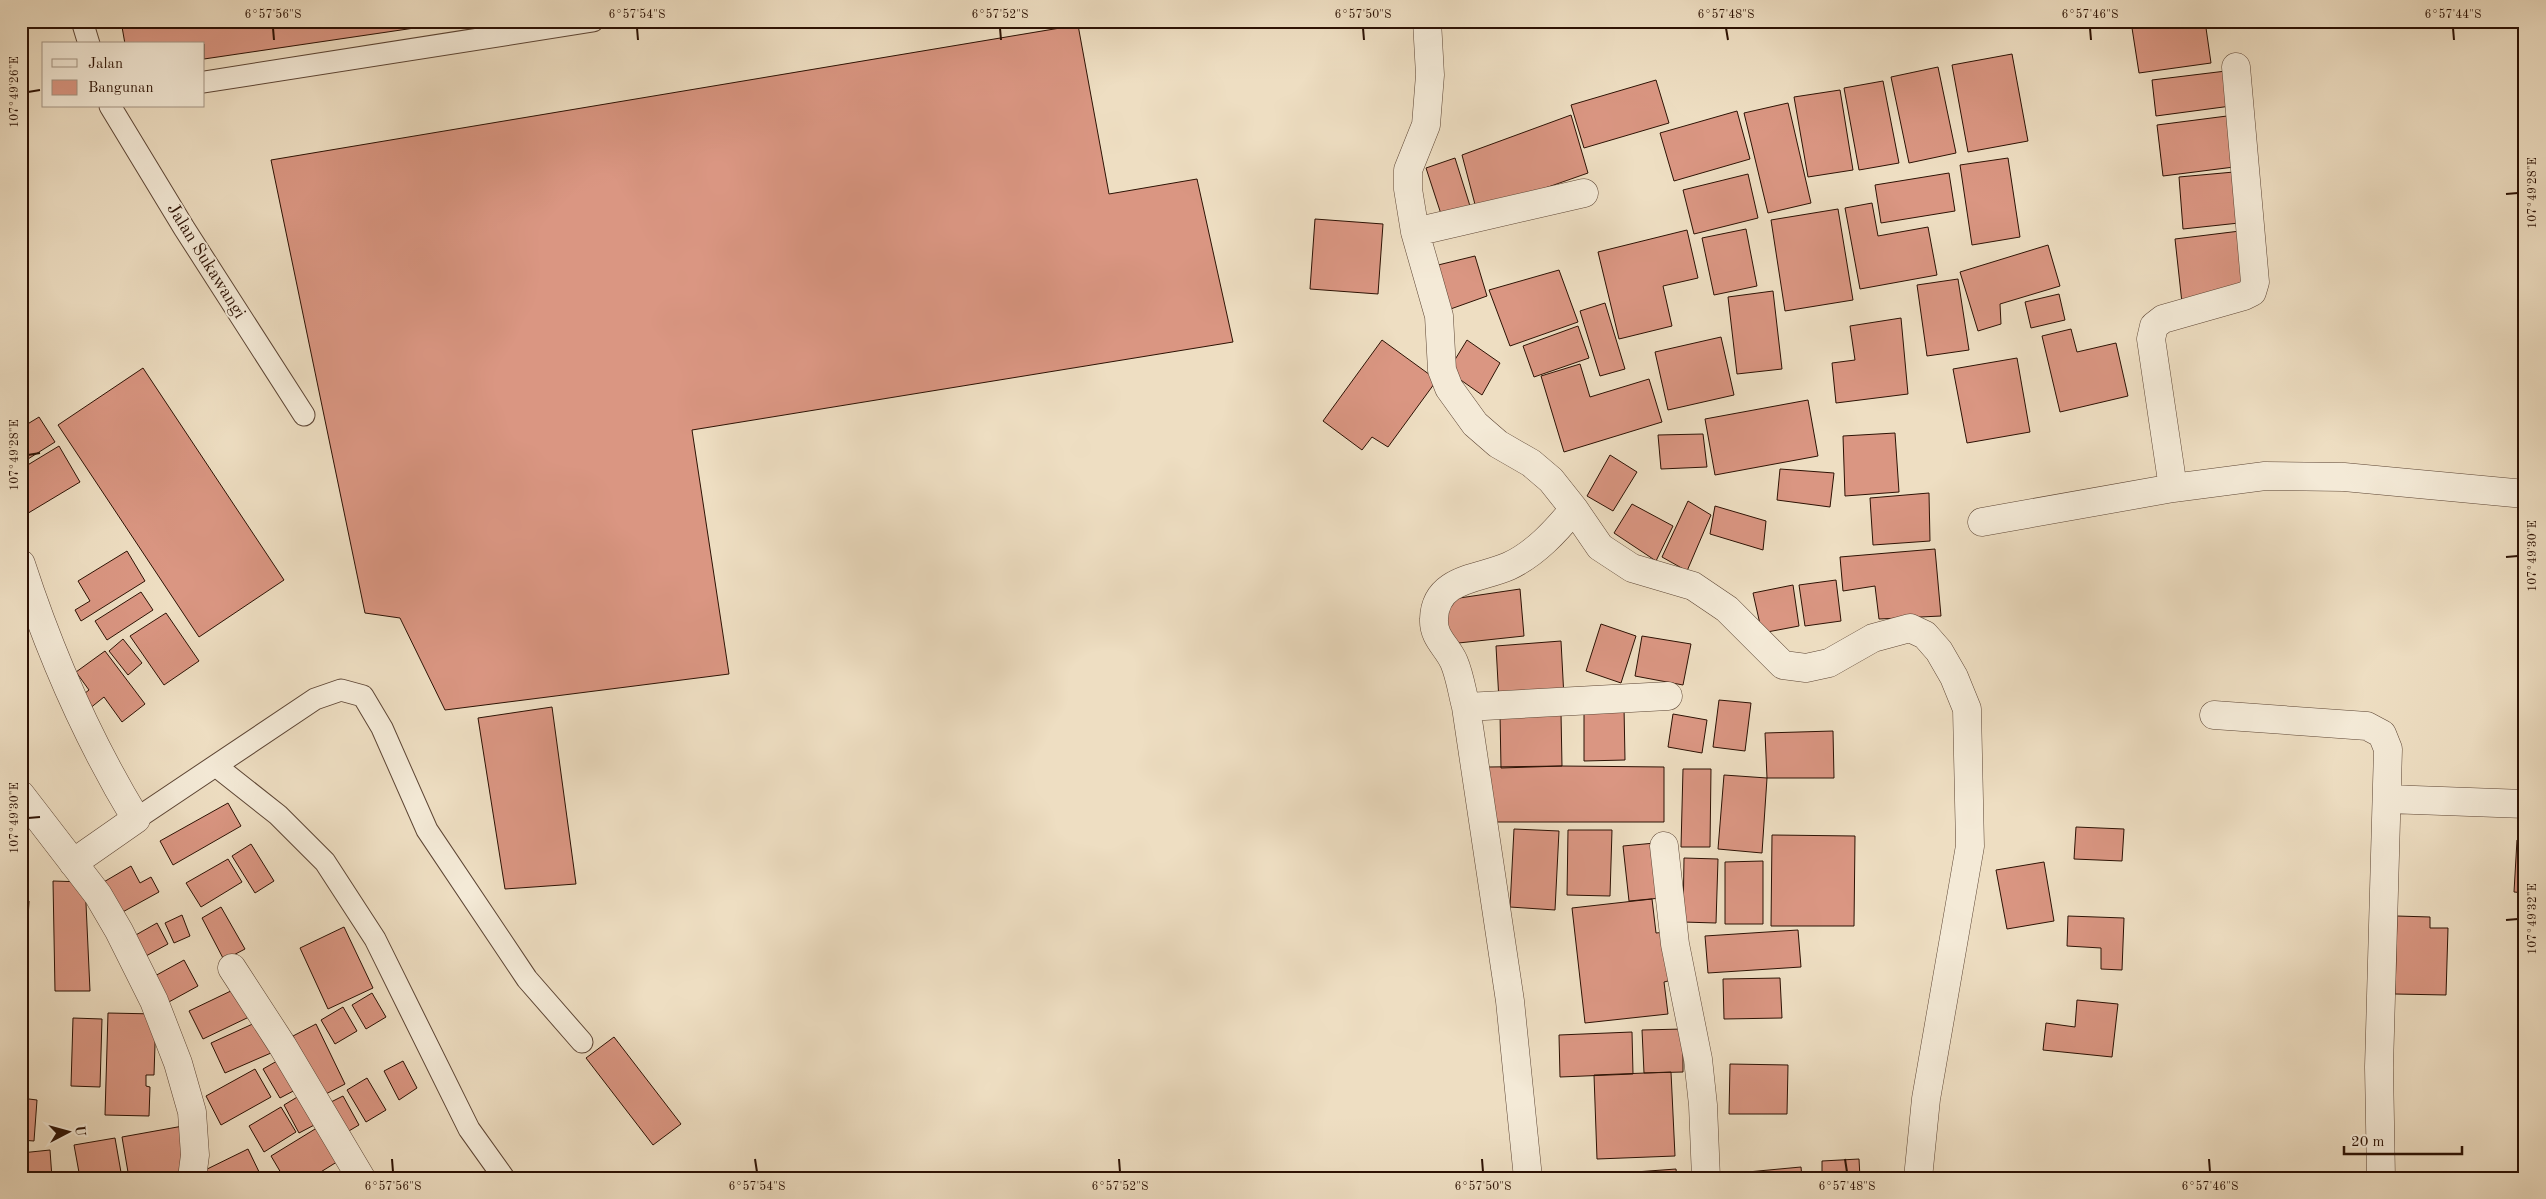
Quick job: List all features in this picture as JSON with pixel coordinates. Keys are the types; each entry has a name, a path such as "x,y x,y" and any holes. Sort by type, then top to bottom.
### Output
{"street":[{"path":"1427,21 1430,75 1426,124 1408,170 1408,188 1415,232 1439,316 1442,370 1449,388 1475,424 1498,444 1530,463 1551,480 1600,547 1632,568 1693,586 1727,609 1783,665 1806,668 1829,663 1873,638 1910,628 1925,635 1930,640 1939,651 1954,678 1967,709 1970,846 1926,1099 1918,1178"},
{"path":"2173,488 2151,339 2154,326 2164,319 2244,296 2252,292 2255,282 2236,67"},
{"path":"1415,232 1584,193"},
{"path":"1982,522 2173,488 2265,476 2344,477 2525,494"},
{"path":"1528,1178 1510,1000 1466,706 1454,661 1436,636 1434,618 1440,599 1454,584 1509,566 1556,531 1574,509"},
{"path":"21,564 39,617 64,678 106,765 136,820 73,863"},
{"path":"1466,706 1668,696"},
{"path":"2214,715 2366,726 2382,734 2388,749 2380,1067 2381,1178"},
{"path":"21,795 98,895 119,931 154,1001 174,1054 192,1112 195,1155 192,1178"},
{"path":"2387,798 2525,804"},
{"path":"1664,846 1675,944 1698,1059 1703,1105 1706,1178"},
{"path":"232,968 282,1045 361,1178"}],"lane":[{"path":"82,21 88,42"},
{"path":"205,82 593,21"},
{"name":"Jalan Sukawangi","path":"111,108 184,228 304,415"},
{"path":"136,820 315,699 341,690 363,696 382,728 427,830 527,979 582,1042"},
{"path":"216,766 278,815 325,862 375,939 469,1129 504,1178"}],"building":[{"path":"121,21 462,21 205,59 205,42 125,42"},
{"path":"2175,21 2205,21 2211,63 2139,73 2132,28"},
{"path":"1078,25 1109,194 1197,179 1233,342 692,430 729,674 445,710 400,618 365,613 271,160"},
{"path":"2012,54 2028,141 1968,152 1952,65"},
{"path":"1938,67 1956,153 1909,163 1891,77"},
{"path":"2226,71 2231,106 2156,116 2152,80"},
{"path":"1656,80 1669,123 1584,148 1571,105"},
{"path":"1883,81 1899,163 1859,170 1844,88"},
{"path":"1840,90 1853,170 1808,177 1794,97"},
{"path":"1788,103 1811,203 1768,213 1744,113"},
{"path":"1737,111 1750,159 1674,181 1660,133"},
{"path":"1571,115 1588,173 1477,212 1462,155"},
{"path":"2227,116 2234,167 2163,176 2157,125"},
{"path":"1455,158 1470,206 1442,217 1426,168"},
{"path":"2008,158 2020,237 1972,245 1960,165"},
{"path":"2234,172 2239,223 2183,229 2179,177"},
{"path":"1949,173 1955,211 1881,223 1875,185"},
{"path":"1748,174 1758,218 1694,234 1683,190"},
{"path":"1872,203 1878,236 1928,227 1937,275 1860,289 1845,208"},
{"path":"1838,209 1853,300 1785,311 1771,220"},
{"path":"1315,219 1383,224 1378,294 1310,289"},
{"path":"1746,229 1757,286 1714,295 1702,238"},
{"path":"1687,230 1698,278 1663,286 1672,326 1619,339 1598,252"},
{"path":"2240,231 2245,293 2182,303 2175,239"},
{"path":"2048,245 2060,286 2000,304 2001,324 1978,331 1960,272"},
{"path":"1475,256 1487,296 1445,311 1434,266"},
{"path":"1559,270 1578,322 1510,346 1489,290"},
{"path":"1958,279 1969,350 1927,356 1917,285"},
{"path":"1773,291 1782,369 1737,374 1728,297"},
{"path":"2059,294 2065,320 2031,328 2025,302"},
{"path":"1605,303 1625,369 1600,376 1580,311"},
{"path":"1901,318 1908,394 1836,403 1832,363 1855,360 1850,326"},
{"path":"1578,326 1589,358 1534,377 1523,346"},
{"path":"2071,329 2077,352 2116,343 2128,396 2060,412 2042,336"},
{"path":"1721,337 1734,395 1668,410 1655,352"},
{"path":"1382,340 1437,380 1388,447 1372,437 1362,450 1323,421"},
{"path":"1467,340 1500,363 1482,395 1448,371"},
{"path":"2017,358 2030,432 1967,443 1953,369"},
{"path":"1580,364 1590,397 1649,379 1662,422 1564,452 1541,376"},
{"path":"143,368 284,580 199,637 58,425"},
{"path":"1808,400 1818,456 1715,475 1705,419"},
{"path":"39,417 55,442 28,459 21,448 21,428"},
{"path":"1895,433 1899,492 1845,496 1843,436"},
{"path":"1703,434 1707,467 1661,469 1658,435"},
{"path":"59,446 80,482 25,515 21,508 21,469"},
{"path":"1610,455 1637,472 1613,511 1587,496"},
{"path":"1780,469 1834,473 1830,507 1777,500"},
{"path":"1929,493 1930,541 1873,545 1870,498"},
{"path":"1688,501 1711,515 1687,571 1662,557"},
{"path":"1632,504 1673,526 1656,561 1614,533"},
{"path":"1715,506 1766,521 1763,550 1710,534"},
{"path":"1935,549 1941,616 1879,619 1875,586 1843,591 1840,557"},
{"path":"127,551 145,581 81,621 75,610 90,601 78,581"},
{"path":"1836,580 1841,621 1805,626 1799,585"},
{"path":"1793,585 1799,626 1762,633 1753,593"},
{"path":"1520,589 1524,636 1449,644 1446,600"},
{"path":"141,592 153,610 107,640 95,621"},
{"path":"166,613 199,661 164,685 130,636"},
{"path":"1601,624 1636,636 1621,683 1586,671"},
{"path":"1642,636 1691,644 1683,685 1635,676"},
{"path":"123,639 142,663 128,675 109,651"},
{"path":"1561,641 1564,698 1499,701 1496,646"},
{"path":"105,651 145,704 122,722 104,697 89,709 80,697 89,690 76,672"},
{"path":"1719,700 1751,703 1745,751 1713,747"},
{"path":"552,707 576,884 505,889 478,718"},
{"path":"1624,707 1625,760 1584,761 1584,708"},
{"path":"1561,713 1562,766 1501,768 1500,714"},
{"path":"1673,714 1707,720 1702,753 1668,747"},
{"path":"1833,731 1834,778 1767,778 1765,733"},
{"path":"2525,752 2525,796 2521,796"},
{"path":"1488,767 1664,767 1664,822 1488,822"},
{"path":"1683,769 1711,769 1710,847 1681,847"},
{"path":"1724,775 1767,778 1762,853 1718,849"},
{"path":"228,803 241,826 173,865 160,841"},
{"path":"2076,827 2124,829 2122,861 2074,859"},
{"path":"1514,829 1559,831 1555,910 1510,907"},
{"path":"1568,830 1612,830 1610,896 1567,895"},
{"path":"1772,835 1855,836 1854,926 1771,926"},
{"path":"2517,840 2525,840 2525,893 2514,892"},
{"path":"1655,843 1661,898 1629,901 1623,846"},
{"path":"251,844 274,881 255,893 232,856"},
{"path":"1684,858 1718,859 1716,923 1683,922"},
{"path":"228,859 242,882 201,907 186,883"},
{"path":"1763,861 1763,924 1725,924 1725,862"},
{"path":"2044,862 2054,921 2007,929 1996,870"},
{"path":"131,866 140,883 151,877 159,892 119,914 102,883"},
{"path":"53,881 85,882 90,991 55,991"},
{"path":"1652,899 1656,933 1667,932 1672,980 1664,982 1668,1014 1585,1023 1572,908"},
{"path":"21,901 29,901 21,1041"},
{"path":"221,907 245,949 224,960 202,918"},
{"path":"182,915 190,936 174,943 165,923"},
{"path":"2068,916 2124,918 2122,970 2101,969 2101,948 2067,946"},
{"path":"2397,916 2430,917 2430,928 2448,928 2446,995 2395,994"},
{"path":"157,923 168,944 146,956 134,936"},
{"path":"344,927 373,988 328,1009 300,948"},
{"path":"1798,930 1801,967 1708,973 1705,936"},
{"path":"184,960 198,986 167,1003 153,977"},
{"path":"1780,978 1782,1018 1724,1019 1723,979"},
{"path":"235,989 249,1017 203,1039 189,1011"},
{"path":"372,993 386,1017 366,1029 352,1005"},
{"path":"2077,1000 2118,1004 2112,1057 2043,1050 2046,1023 2075,1027"},
{"path":"343,1007 357,1031 335,1044 321,1020"},
{"path":"108,1013 156,1014 154,1075 146,1075 146,1086 150,1087 149,1116 105,1115"},
{"path":"73,1018 102,1019 100,1087 71,1086"},
{"path":"257,1022 271,1053 225,1073 211,1043"},
{"path":"316,1024 345,1084 322,1096 293,1036"},
{"path":"1683,1029 1683,1072 1644,1073 1642,1030"},
{"path":"1632,1032 1633,1074 1560,1077 1559,1035"},
{"path":"614,1037 681,1124 653,1145 586,1058"},
{"path":"284,1057 301,1087 280,1098 263,1069"},
{"path":"403,1061 417,1088 399,1100 384,1071"},
{"path":"1730,1064 1788,1065 1787,1114 1729,1114"},
{"path":"255,1069 271,1097 221,1125 206,1096"},
{"path":"1671,1072 1675,1156 1597,1159 1594,1075"},
{"path":"367,1078 386,1110 366,1122 347,1090"},
{"path":"304,1093 320,1122 299,1133 284,1105"},
{"path":"343,1096 359,1125 342,1135 325,1105"},
{"path":"21,1098 37,1100 34,1141 21,1140"},
{"path":"281,1107 296,1132 264,1152 249,1126"},
{"path":"183,1126 191,1172 178,1174 179,1178 129,1178 122,1137"},
{"path":"320,1126 340,1160 311,1178 284,1178 271,1156"},
{"path":"115,1138 122,1178 80,1178 74,1145"},
{"path":"248,1149 262,1178 199,1178 197,1174"},
{"path":"50,1150 52,1178 21,1178 21,1153"},
{"path":"1859,1159 1860,1178 1822,1178 1822,1161"},
{"path":"1801,1167 1802,1178 1726,1178 1726,1174"},
{"path":"1676,1169 1677,1178 1594,1178 1594,1175"}]}
